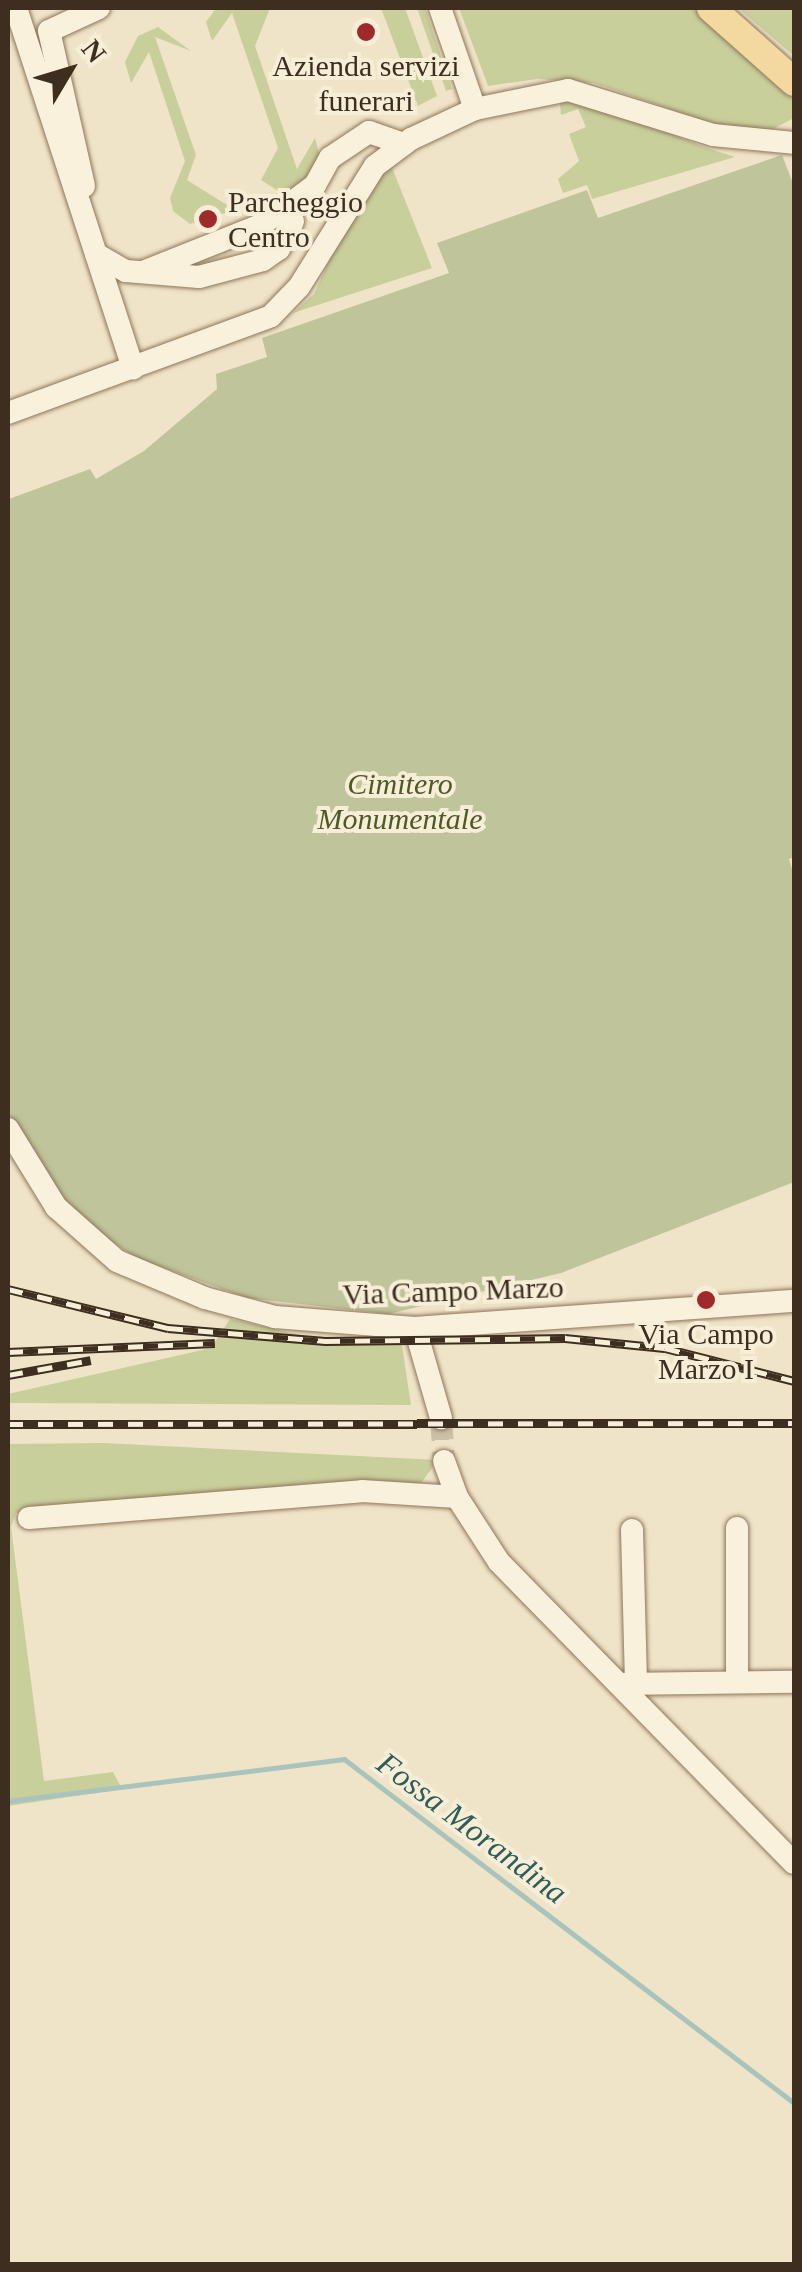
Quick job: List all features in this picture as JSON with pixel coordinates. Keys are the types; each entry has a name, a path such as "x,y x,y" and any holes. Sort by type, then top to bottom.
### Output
{"main road":[{"path":"710,8 794,82"}],"street":[{"path":"16,8 133,369"},
{"path":"89,231 81,153 48,43 59,22 98,8"},
{"path":"440,8 475,109"},
{"path":"8,414 271,316 299,288 375,166 404,144 475,109 568,90 713,135 794,142"},
{"path":"143,272 264,224 314,185 330,158 369,132 404,144"},
{"path":"96,254 126,271 198,278 243,268 280,249 292,221"},
{"name":"Via Campo Marzo","path":"8,1129 56,1207 117,1261 204,1298 274,1317 415,1328 794,1301"},
{"path":"415,1328 441,1418"},
{"path":"444,1461 457,1498 499,1562 627,1683 794,1864"},
{"path":"29,1518 362,1491 457,1498"},
{"path":"737,1528 737,1681"},
{"path":"627,1683 632,1530"},
{"path":"627,1683 794,1682"}],"green space":[{"path":"216,8 270,8 255,46 297,169 315,138 319,153 309,180 297,189 283,194 261,180 278,148 232,13 212,41 206,22"},
{"path":"381,8 405,8 437,96 418,106"},
{"path":"417,8 425,8 452,89 446,91"},
{"path":"459,8 694,8 794,98 794,118 773,129 728,129 594,83 537,79 488,86"},
{"path":"738,8 794,8 794,56"},
{"path":"158,27 191,51 155,37 196,155 187,180 227,205 226,213 190,224 173,211 170,198 185,161 149,52 131,83 125,62 138,36"},
{"path":"574,96 735,157 592,199 587,185 563,193 558,179 579,161 569,134 586,127 578,109 561,115 560,103"},
{"name":"Cimitero Monumentale","path":"782,155 794,186 794,857 789,859 794,876 794,1182 561,1273 388,1314 247,1298 137,1258 74,1217 8,1113 9,499 90,469 96,479 144,451 217,389 216,374 267,357 262,338 449,273 437,243 587,190 598,218"},
{"path":"391,165 432,268 293,313 314,294 353,207"},
{"path":"230,1319 323,1340 402,1345 411,1405 8,1403 8,1394 211,1348"},
{"path":"104,1443 438,1460 418,1487 354,1486 16,1513 11,1527 44,1781 113,1772 122,1789 8,1806 8,1444"}],"waterway":[{"name":"Fossa Morandina","path":"8,1801 344,1759 794,2103"}],"tunnel":[{"path":"441,1418 444,1461"}],"railway":[{"path":"8,1289 168,1328 325,1341 565,1338 665,1348 794,1381"},
{"path":"8,1352 215,1343"},
{"path":"8,1375 91,1360"},
{"path":"8,1424 794,1423"}],"place":[{"name":"Azienda servizi funerari","path":"366,32"},
{"name":"Parcheggio Centro","path":"208,219"},
{"name":"Via Campo Marzo I","path":"706,1300"}]}
